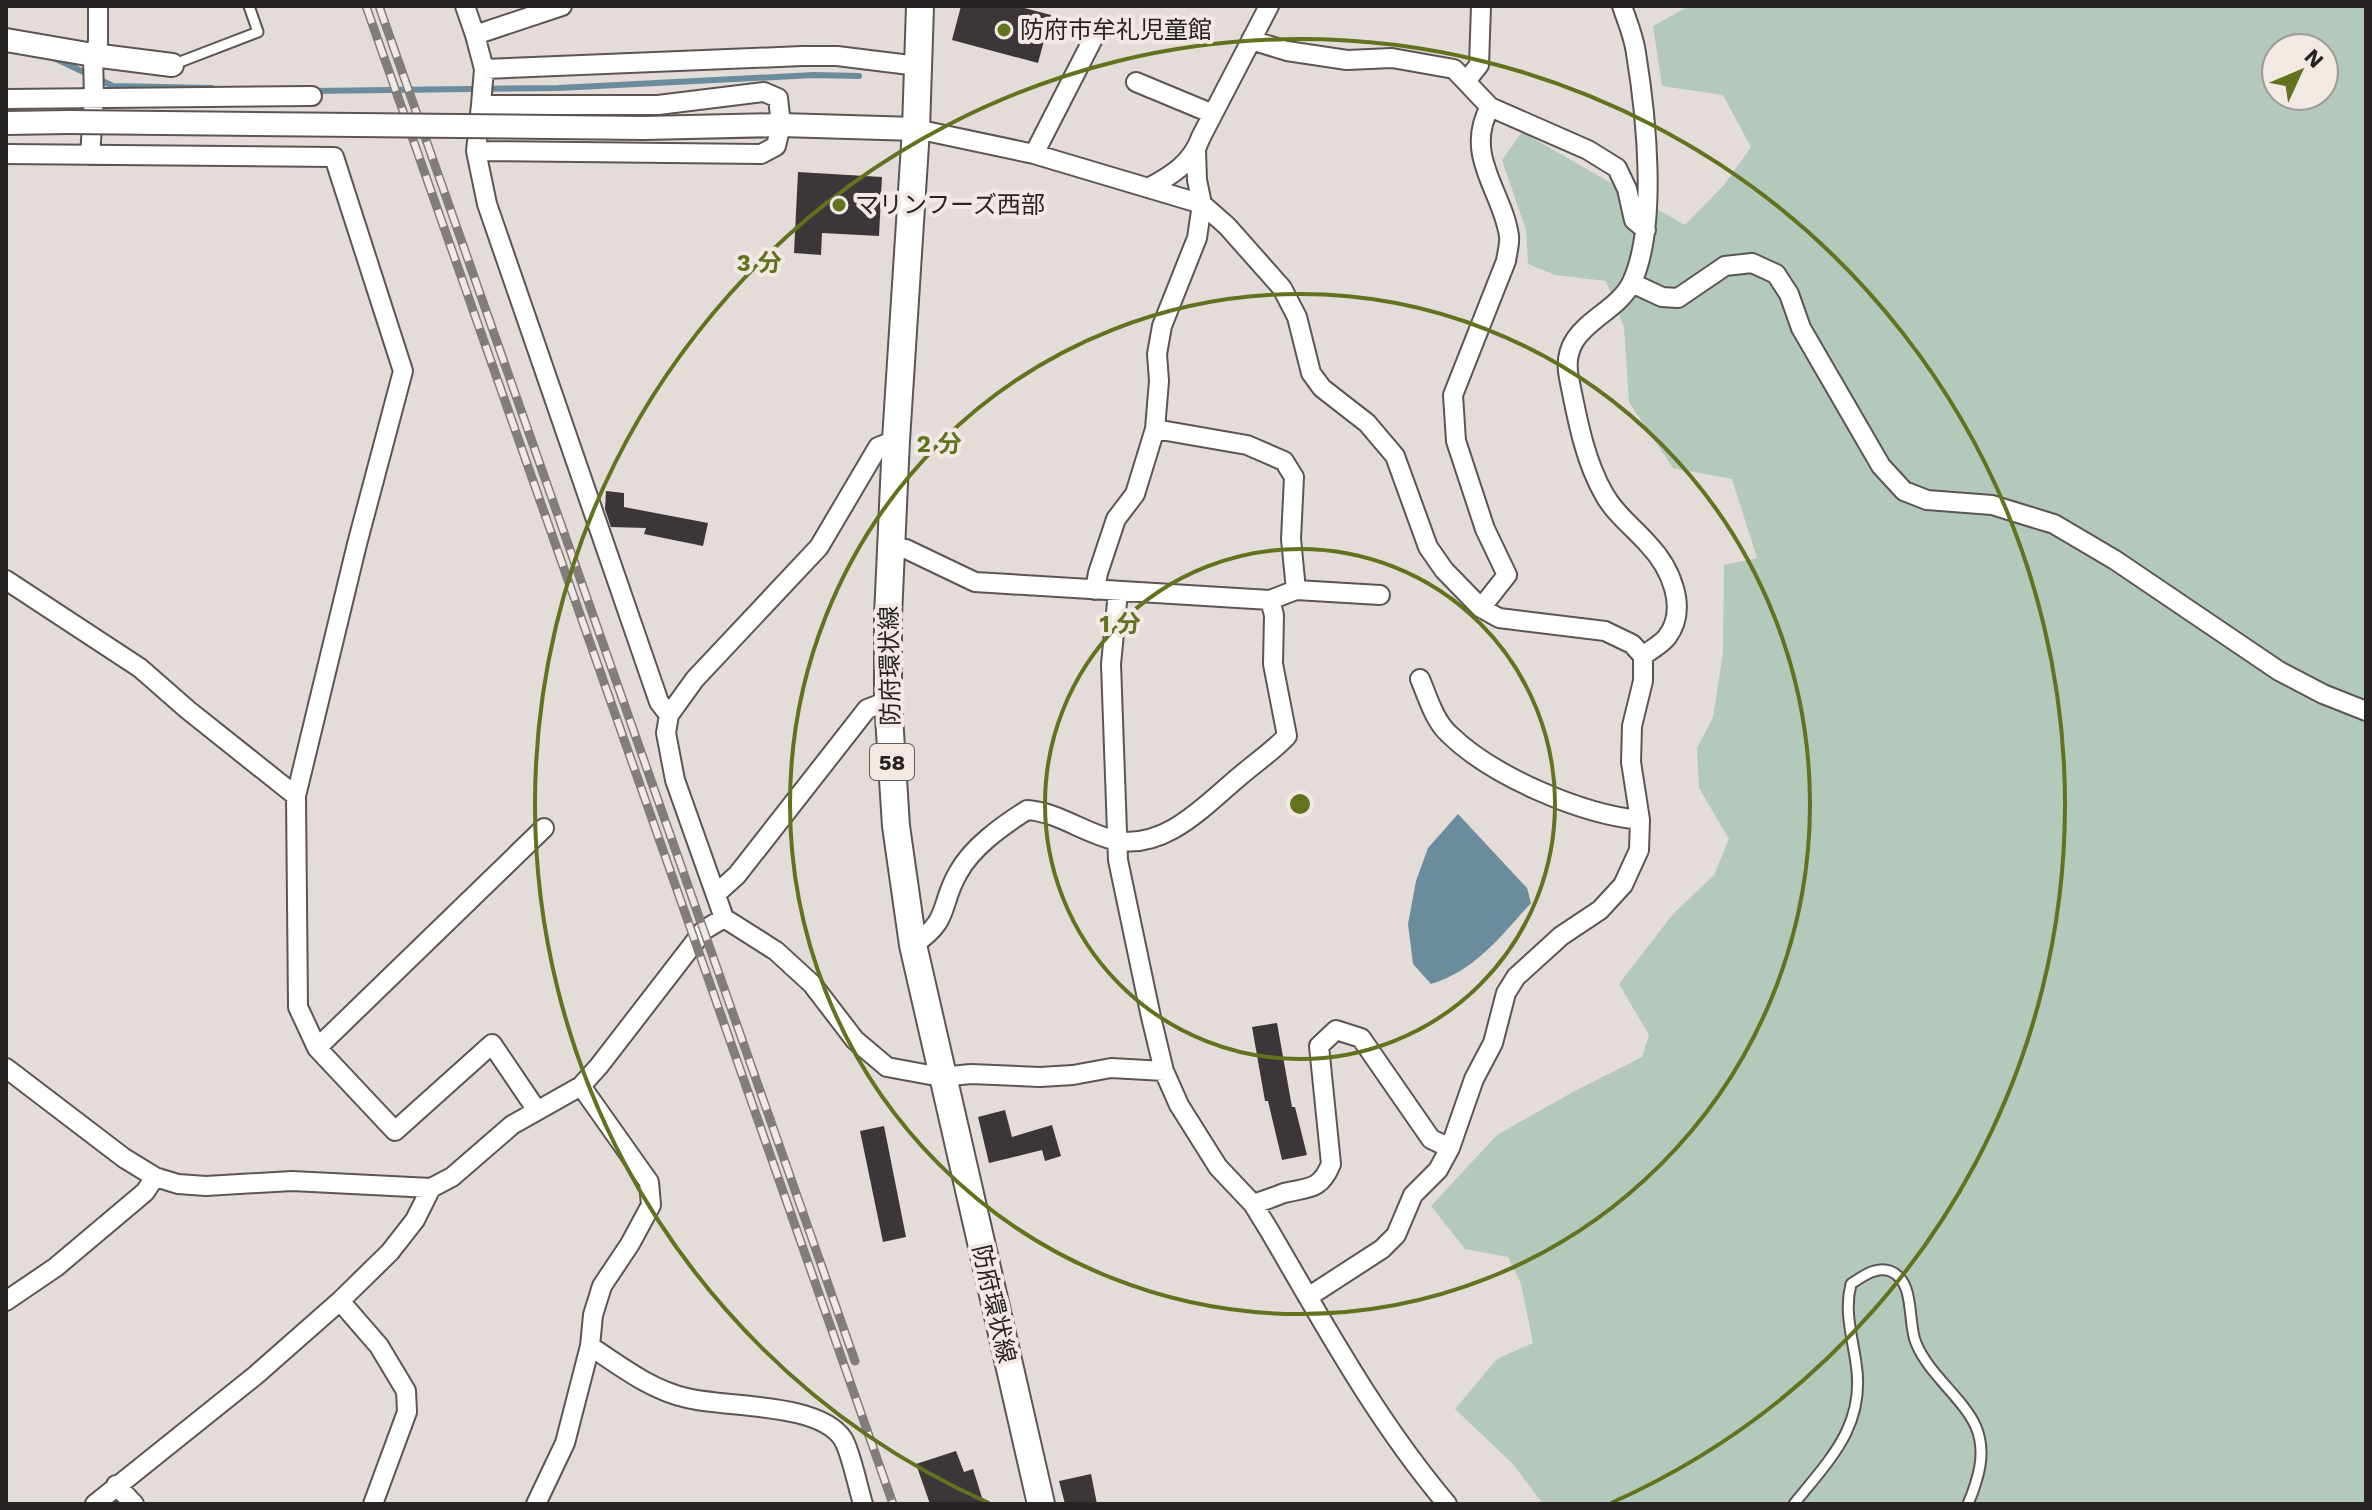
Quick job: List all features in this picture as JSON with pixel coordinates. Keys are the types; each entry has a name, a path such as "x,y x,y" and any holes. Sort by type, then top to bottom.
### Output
{"main road":[{"name":"防府環状線","path":"920,6 916,129 891,548 888,701 896,826 913,945 941,1077 1041,1504"}],"street":[{"path":"90,155 98,6"},
{"path":"465,6 475,35 482,87 476,151 487,204 654,688 659,702 669,715"},
{"path":"475,35 562,6"},
{"path":"1148,188 1183,166 1196,151 1269,6"},
{"path":"1467,80 1479,65 1481,6"},
{"path":"1622,6 1636,50 1646,159 1646,230 1632,283 1618,299 1586,324 1571,347 1567,370 1590,462 1604,494 1616,512 1662,562 1675,590 1678,613 1667,638 1643,656"},
{"path":"1034,154 1097,31"},
{"path":"6,40 172,65"},
{"path":"1251,40 1287,51 1347,60 1392,58 1454,69 1490,107 1588,150 1617,168 1627,189 1634,220 1646,230"},
{"path":"482,87 802,56 837,56 918,66"},
{"path":"1136,82 1213,114"},
{"path":"476,151 761,154 776,146 781,125 778,98 764,92 658,105 482,87"},
{"path":"6,99 312,96"},
{"path":"1481,608 1507,575 1485,529 1456,441 1453,395 1506,261 1510,239 1503,213 1486,177 1482,149 1485,117 1490,107"},
{"path":"6,123 644,128 781,125 916,129 1034,154 1202,204 1227,226 1282,288 1297,317 1311,373 1322,388 1367,423 1395,456 1428,547 1444,570 1481,608 1499,618 1605,631 1632,644 1643,656 1643,681 1632,726 1631,762 1640,820 1639,850 1623,885 1600,910 1549,947 1516,977 1506,993 1493,1043 1474,1079 1450,1148 1438,1170 1413,1195 1396,1235 1382,1249 1308,1297"},
{"path":"1095,590 1116,519 1135,494 1155,429 1159,381 1157,354 1162,326 1197,238 1202,204 1196,151"},
{"path":"6,154 334,157 403,371 296,796 298,1007 317,1048 395,1131 492,1044 536,1109"},
{"path":"1632,283 1662,297 1678,298 1725,266 1752,263 1776,274 1789,294 1801,328 1881,466 1904,491 1927,500 1992,505 2054,524 2115,560 2279,671 2323,694 2366,711"},
{"path":"1155,429 1247,445 1284,461 1294,477 1291,539 1296,590"},
{"path":"896,440 878,447 819,547 695,679 669,715 666,733 675,780 724,918 776,951 812,984 855,1040 887,1067 941,1077 971,1074 1040,1077 1111,1068 1164,1071"},
{"path":"891,548 906,549 975,582 1270,600 1296,590 1380,595"},
{"path":"6,580 140,668 296,796"},
{"path":"1118,592 1111,664 1118,860 1164,1071 1179,1105 1218,1167 1253,1204 1362,1390 1426,1480 1447,1504"},
{"path":"913,945 927,936 940,921 957,874 971,856 1027,810 1042,811 1098,836 1134,843 1174,829 1272,752 1287,736 1273,664 1274,615 1270,600"},
{"path":"1420,679 1435,715 1448,733 1494,768 1518,782 1586,807 1640,820"},
{"path":"716,894 737,875 867,709 888,701"},
{"path":"317,1048 544,828"},
{"path":"6,1068 124,1158 155,1177 178,1184 206,1186 292,1181 431,1188 452,1177 512,1125 581,1086 704,930 724,918"},
{"path":"1253,1204 1311,1189 1326,1176 1331,1164 1319,1046 1336,1030 1361,1038 1431,1139 1450,1148"},
{"path":"536,1504 565,1443 602,1286 651,1205 649,1182 581,1086"},
{"path":"6,1301 67,1257 145,1192 155,1177"},
{"path":"95,1504 256,1375 340,1301 390,1252 415,1220 431,1188"},
{"path":"340,1301 379,1346 406,1391 407,1412 373,1504"},
{"path":"590,1346 661,1390 687,1398 787,1411 820,1420 843,1439 863,1504"},
{"path":"116,1485 134,1504"}],"lane":[{"path":"172,65 258,32 249,6"},
{"path":"1794,1504 1847,1436 1856,1411 1858,1376 1846,1302 1851,1284 1872,1271 1889,1271 1898,1277 1909,1295 1911,1332 1922,1358 1976,1426 1981,1450 1979,1478 1968,1504"}],"green space":[{"path":"1689,6 2366,6 2366,1504 1543,1504 1513,1464 1455,1409 1497,1359 1533,1343 1521,1284 1508,1257 1465,1249 1431,1206 1497,1135 1642,1057 1649,1035 1619,984 1673,914 1714,875 1729,839 1699,788 1697,748 1713,717 1723,652 1724,565 1757,558 1732,479 1673,468 1629,402 1624,327 1606,281 1555,275 1528,264 1526,230 1502,160 1522,132 1685,225 1724,185 1751,147 1723,95 1662,86 1653,26"}],"water":[{"path":"1458,814 1527,888 1531,903 1474,961 1431,984 1413,964 1408,924 1416,881 1428,848"}],"building":[{"path":"961,6 1017,6 1051,15 1038,63 952,40"},
{"name":"マリンフーズ西部","path":"798,172 882,177 879,236 822,233 821,255 794,253"},
{"path":"606,491 624,493 624,507 708,523 703,546 644,534 646,528 611,527 605,509"},
{"path":"1277,1023 1292,1107 1295,1107 1307,1155 1282,1160 1268,1101 1265,1101 1252,1027"},
{"path":"1005,1110 1012,1137 1052,1125 1061,1156 1045,1161 1042,1150 989,1163 978,1117"},
{"path":"884,1126 906,1237 883,1242 860,1131"},
{"path":"956,1451 964,1472 973,1469 984,1504 930,1504 916,1464"},
{"path":"1091,1474 1097,1504 1065,1504 1059,1481"}],"waterway":[{"path":"54,58 113,86 212,88"},
{"path":"311,91 558,88 814,75 859,76"}],"railway":[{"path":"366,6 893,1504"},
{"path":"379,6 855,1361"}],"place":[{"name":"防府市牟礼児童館","path":"1004,30"},
{"name":"マリンフーズ西部","path":"839,205"}]}
